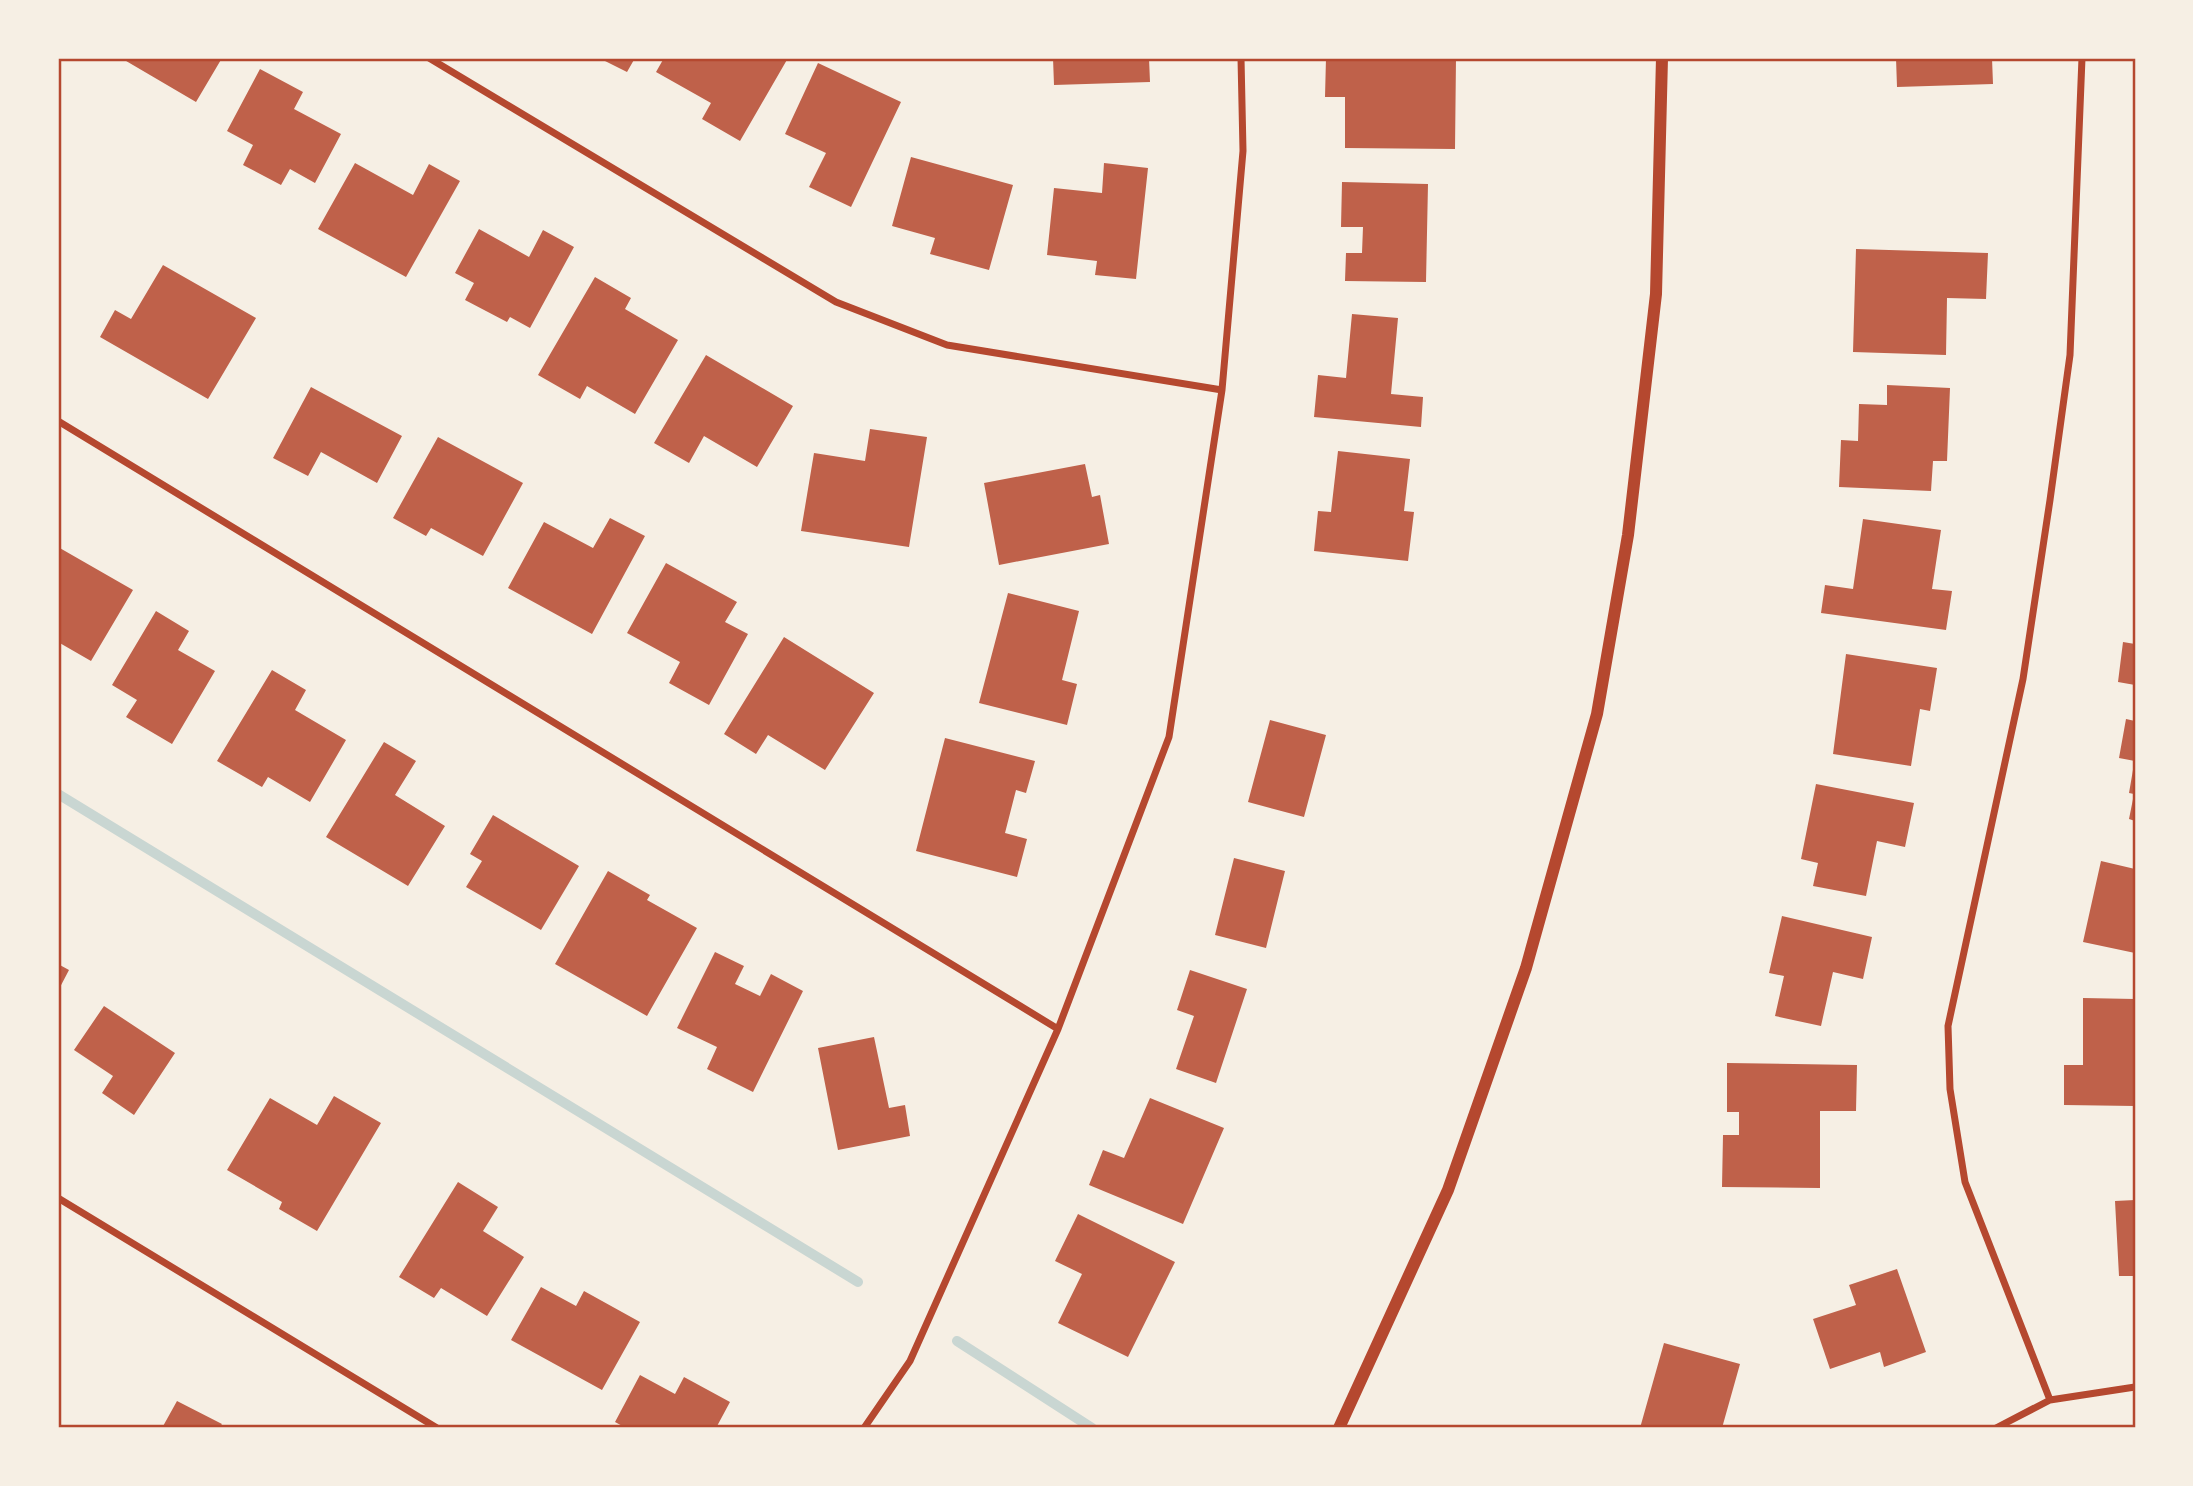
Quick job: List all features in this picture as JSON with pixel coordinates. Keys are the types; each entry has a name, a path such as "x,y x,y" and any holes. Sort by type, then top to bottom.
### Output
{"street":[{"path":"429,58 836,302 947,345 1222,390"},
{"path":"864,1428 909,1361 1058,1029 1168,737 1222,390 1243,151 1241,58"},
{"path":"1339,1428 1448,1190 1526,968 1597,714 1628,535 1656,294 1662,58"},
{"path":"2050,1400 1965,1182 1950,1089 1948,1026 2023,679 2070,355 2082,58"},
{"path":"58,421 1058,1029"},
{"path":"58,1198 437,1428"},
{"path":"1996,1428 2050,1400 2135,1387"}],"building":[{"path":"121,58 222,58 196,102"},
{"path":"599,58 635,58 627,72"},
{"path":"664,58 788,58 740,141 702,119 711,103 656,72"},
{"path":"1053,58 1149,58 1150,82 1054,85"},
{"path":"1326,58 1456,58 1455,149 1345,148 1345,97 1325,97"},
{"path":"1896,58 1992,58 1993,84 1897,87"},
{"path":"818,63 901,102 851,207 809,187 826,153 785,134"},
{"path":"260,69 303,92 294,109 341,134 315,183 290,169 281,185 243,165 253,145 227,131"},
{"path":"911,157 1013,185 989,270 930,254 935,238 892,226"},
{"path":"355,163 413,195 429,164 460,181 406,277 318,229"},
{"path":"1104,163 1148,168 1136,279 1095,275 1097,261 1047,255 1054,188 1102,193"},
{"path":"1342,182 1428,184 1426,282 1345,281 1346,253 1362,253 1363,227 1341,227"},
{"path":"479,229 529,257 543,230 574,247 530,328 510,317 507,322 465,300 474,283 455,273"},
{"path":"1856,249 1988,253 1986,299 1947,298 1946,355 1853,352"},
{"path":"163,265 256,318 208,399 100,337 115,310 131,319"},
{"path":"595,277 631,298 625,309 678,340 635,414 587,386 580,399 538,375"},
{"path":"1352,314 1398,318 1391,394 1423,397 1421,427 1314,417 1318,375 1346,378"},
{"path":"706,355 793,406 757,467 704,436 689,463 654,443"},
{"path":"1887,385 1950,388 1947,461 1933,461 1931,491 1839,487 1841,440 1858,441 1859,404 1887,405"},
{"path":"311,387 402,436 377,483 321,452 308,476 273,458"},
{"path":"870,429 927,437 909,547 801,531 814,453 865,461"},
{"path":"438,437 523,483 483,556 431,528 426,536 393,518"},
{"path":"1338,451 1410,459 1404,511 1414,512 1408,561 1314,551 1318,511 1331,512"},
{"path":"1085,464 1092,497 1100,495 1109,544 999,565 984,483"},
{"path":"610,518 645,536 592,634 508,588 544,522 593,548"},
{"path":"1863,519 1941,530 1932,589 1952,591 1946,630 1821,613 1825,585 1853,589"},
{"path":"58,547 133,590 91,661 58,642"},
{"path":"666,563 737,602 725,622 748,634 709,705 669,683 680,662 627,633"},
{"path":"1008,593 1079,611 1062,680 1077,684 1067,725 979,703"},
{"path":"156,611 189,631 178,650 215,671 172,744 126,717 137,700 112,685"},
{"path":"784,637 874,693 825,770 768,735 756,754 724,734"},
{"path":"2123,642 2135,644 2135,685 2118,682"},
{"path":"1846,654 1937,668 1930,711 1920,709 1911,766 1833,754"},
{"path":"272,670 306,690 295,710 346,740 310,802 268,777 262,787 217,761"},
{"path":"2126,719 2135,721 2135,761 2119,758"},
{"path":"1270,720 1326,735 1304,817 1248,802"},
{"path":"945,738 1035,761 1026,793 1016,790 1005,833 1027,839 1017,877 916,851"},
{"path":"384,742 416,761 395,795 445,826 408,886 326,837"},
{"path":"2134,764 2135,821 2129,819 2134,794 2129,793"},
{"path":"1816,784 1914,803 1905,847 1877,841 1866,896 1813,886 1818,863 1801,859"},
{"path":"493,815 579,866 541,930 466,887 482,861 470,854"},
{"path":"1234,858 1285,871 1266,948 1215,935"},
{"path":"2101,861 2135,869 2135,953 2083,942"},
{"path":"608,871 650,895 647,900 697,928 647,1016 555,964"},
{"path":"1782,916 1872,937 1863,979 1833,972 1821,1026 1775,1016 1784,976 1769,973"},
{"path":"715,952 744,966 735,984 760,996 771,974 803,991 753,1092 707,1069 717,1047 677,1028"},
{"path":"58,964 69,970 58,991"},
{"path":"1190,970 1247,989 1216,1083 1176,1069 1194,1016 1177,1010"},
{"path":"2083,998 2135,999 2135,1106 2064,1105 2064,1065 2083,1065"},
{"path":"104,1006 175,1053 134,1115 102,1093 113,1076 74,1050"},
{"path":"874,1037 889,1108 905,1105 910,1136 838,1150 818,1048"},
{"path":"1727,1063 1857,1065 1856,1111 1820,1111 1820,1188 1722,1187 1723,1135 1739,1135 1739,1112 1727,1112"},
{"path":"334,1096 381,1123 317,1231 279,1209 282,1202 227,1170 270,1098 317,1125"},
{"path":"1150,1098 1224,1128 1183,1224 1089,1185 1103,1150 1124,1158"},
{"path":"458,1182 498,1207 483,1231 524,1257 487,1316 441,1288 434,1298 399,1277"},
{"path":"2135,1200 2135,1276 2119,1276 2115,1201"},
{"path":"1078,1214 1175,1262 1128,1357 1058,1323 1082,1274 1055,1261"},
{"path":"1897,1269 1926,1352 1884,1367 1880,1352 1830,1369 1813,1319 1856,1305 1849,1285"},
{"path":"541,1287 576,1306 584,1291 640,1322 602,1390 511,1340"},
{"path":"1664,1343 1740,1364 1722,1428 1640,1428"},
{"path":"640,1375 675,1394 684,1377 730,1402 716,1428 626,1428 615,1422"},
{"path":"177,1401 222,1424 219,1428 162,1428"}],"waterway":[{"path":"58,794 858,1282"},
{"path":"957,1341 1092,1428"}]}
